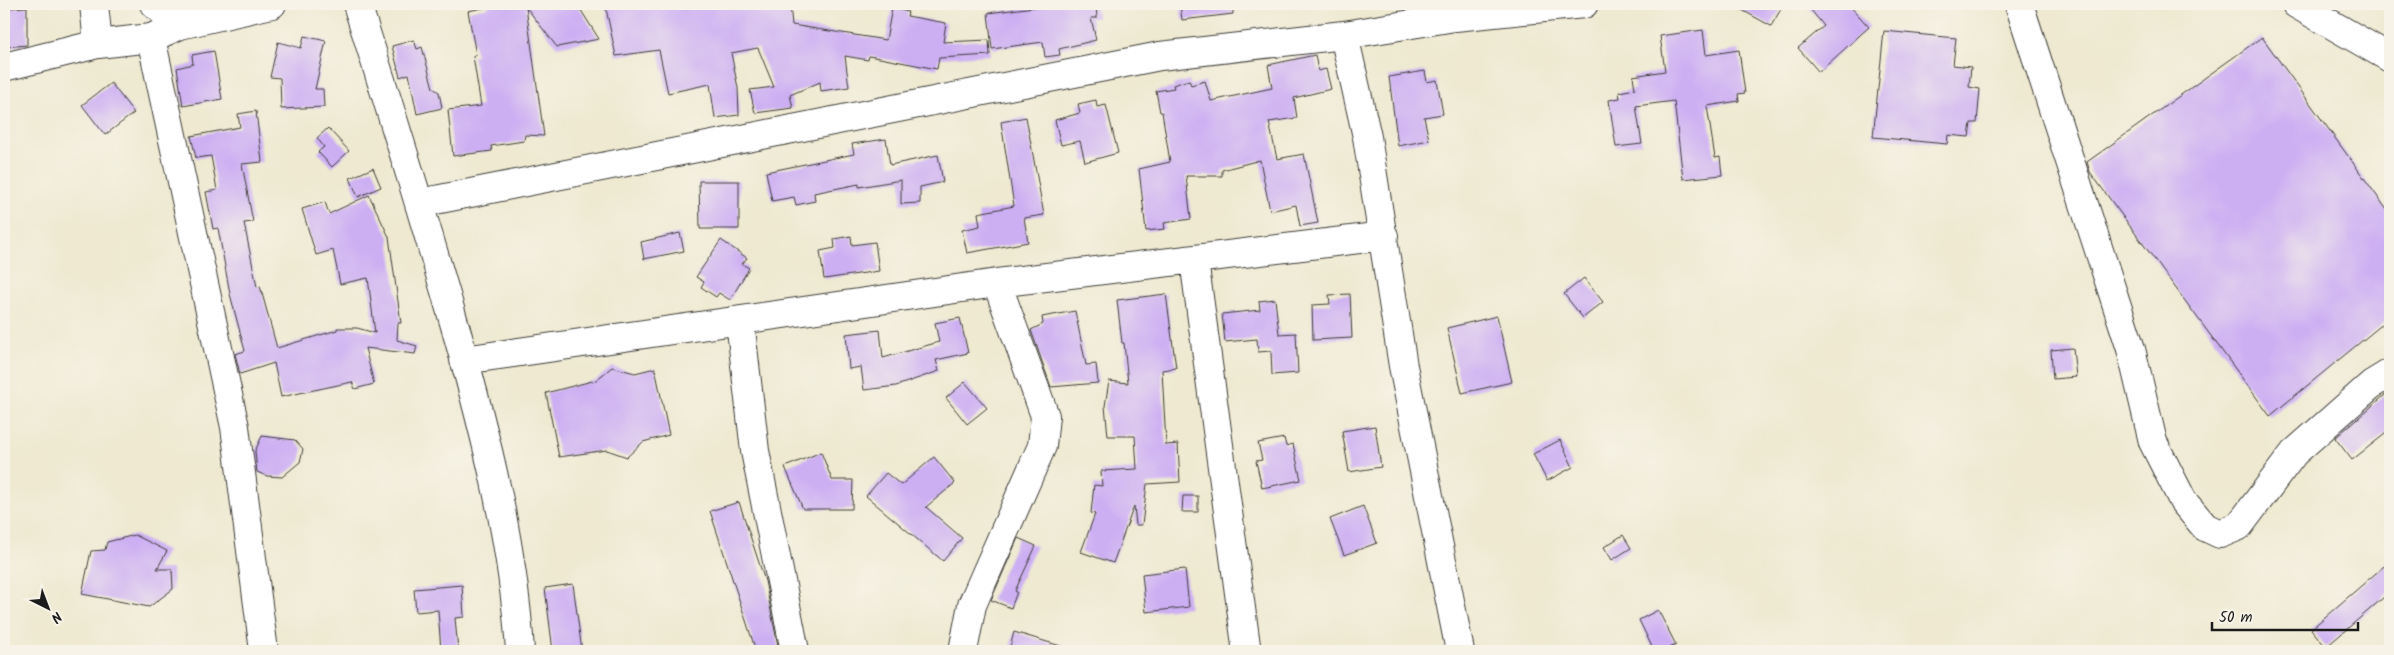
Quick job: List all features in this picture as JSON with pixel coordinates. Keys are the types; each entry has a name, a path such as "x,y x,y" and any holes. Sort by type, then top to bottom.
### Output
{"street":[{"path":"94,4 98,44"},
{"path":"154,4 180,26"},
{"path":"4,67 98,44 151,38 180,26 272,4"},
{"path":"357,4 420,203 491,458 517,605 520,651"},
{"path":"420,203 1160,56 1344,35 1454,10 1584,4"},
{"path":"2019,4 2130,349 2153,442 2183,500 2205,527 2220,534 2239,526 2294,453 2372,384 2390,373"},
{"path":"2296,4 2390,58"},
{"path":"1344,35 1367,137 1403,366 1460,651"},
{"path":"151,38 235,427 264,651"},
{"path":"464,360 997,283 1384,236"},
{"path":"1194,260 1246,645 1244,651"},
{"path":"963,651 972,605 1042,446 1045,416 997,283"},
{"path":"740,321 755,451 795,651"}],"building":[{"path":"489,4 577,4 599,39 557,47 526,7 544,136 525,135 524,141 491,146 492,151 453,156 448,110 481,106 473,56 476,55 468,11 488,7"},
{"path":"605,4 790,4 792,25 886,40 892,8 908,12 907,16 946,23 943,42 989,40 990,55 939,58 937,69 869,56 868,60 845,56 849,87 821,91 820,82 790,95 793,108 755,113 750,90 774,87 758,48 731,53 738,88 739,115 715,118 710,84 668,93 659,50 616,56"},
{"path":"1057,4 1096,4 1097,18 1091,18 1096,40 1059,49 1060,55 1045,57 1043,42 992,49 988,13"},
{"path":"1180,4 1233,4 1233,14 1182,20"},
{"path":"1731,4 1784,4 1771,26"},
{"path":"1806,4 1848,4 1869,27 1819,72 1798,48 1824,26"},
{"path":"27,7 27,45 7,47 7,8"},
{"path":"1703,30 1706,55 1739,50 1745,93 1738,94 1739,101 1707,106 1715,158 1720,157 1722,175 1683,179 1674,101 1636,106 1642,144 1616,147 1609,100 1620,98 1619,92 1635,89 1633,76 1665,71 1660,36"},
{"path":"1884,31 1956,38 1953,65 1971,67 1969,87 1980,89 1977,123 1971,123 1969,137 1948,135 1947,144 1873,137"},
{"path":"304,36 326,41 315,89 323,89 324,107 281,109 280,78 270,77 278,42 301,48"},
{"path":"2262,37 2390,214 2390,318 2270,416 2090,172 2087,162"},
{"path":"414,40 417,49 422,47 433,88 439,92 442,108 417,114 409,74 400,77 392,46"},
{"path":"214,51 222,99 183,106 177,68 193,64 192,55"},
{"path":"1315,55 1318,71 1326,69 1331,89 1294,98 1297,118 1269,122 1277,159 1304,154 1318,223 1300,226 1296,205 1270,211 1260,160 1222,170 1222,176 1186,176 1191,219 1164,223 1165,229 1146,231 1139,169 1170,162 1162,112 1160,112 1156,91 1174,88 1173,85 1189,80 1191,85 1205,81 1211,101 1272,88 1268,65"},
{"path":"1425,71 1427,82 1437,80 1443,114 1424,117 1429,140 1398,146 1389,77"},
{"path":"111,83 134,113 105,135 82,105"},
{"path":"1096,100 1097,107 1106,105 1118,153 1085,162 1080,141 1061,145 1055,120 1080,113 1078,104"},
{"path":"256,111 262,162 242,164 253,222 244,223 257,287 260,286 277,348 337,330 337,328 357,328 375,333 368,278 340,284 333,250 316,255 302,209 325,202 329,214 369,195 389,237 401,323 398,323 397,340 417,346 415,354 365,348 374,384 355,389 352,382 281,397 274,363 240,374 235,354 245,351 230,294 218,228 213,229 206,192 217,190 211,156 196,158 191,136 240,127 238,114"},
{"path":"1026,117 1044,215 1024,218 1028,242 967,253 962,230 980,226 978,213 1014,206 1001,122"},
{"path":"328,128 349,151 332,167 318,152 324,147 317,138"},
{"path":"886,139 890,165 938,155 943,182 920,187 920,203 901,204 901,180 859,187 859,184 814,193 815,201 796,205 794,197 772,201 766,172 854,154 852,144"},
{"path":"373,168 381,187 358,197 350,178"},
{"path":"699,181 739,181 739,229 700,229"},
{"path":"680,233 684,251 644,259 641,242"},
{"path":"851,236 852,245 875,242 879,271 824,279 820,251 835,248 834,239"},
{"path":"721,240 747,258 742,264 749,268 730,300 719,293 716,297 701,287 704,282 696,277"},
{"path":"1584,278 1603,302 1583,318 1564,294"},
{"path":"1166,294 1176,368 1162,370 1166,445 1178,444 1180,482 1147,484 1142,525 1136,525 1134,506 1113,563 1081,552 1095,514 1091,513 1094,485 1102,486 1101,471 1137,469 1135,436 1108,436 1105,406 1109,381 1128,383 1117,300"},
{"path":"1350,294 1352,338 1313,340 1312,305 1330,304 1329,295"},
{"path":"1275,299 1279,334 1296,333 1298,373 1272,375 1271,351 1258,352 1257,339 1225,342 1222,314 1260,310 1259,301"},
{"path":"1075,311 1086,365 1096,364 1098,383 1051,387 1031,330 1043,324 1042,317"},
{"path":"1497,316 1512,382 1462,393 1447,328"},
{"path":"960,318 968,353 936,360 939,371 896,386 864,390 861,367 849,369 846,334 880,330 883,358 939,342 935,323"},
{"path":"2073,348 2076,377 2053,379 2051,350"},
{"path":"612,367 635,373 655,368 669,435 643,442 627,457 607,450 559,457 546,393 596,380"},
{"path":"965,382 987,408 967,424 946,398"},
{"path":"2386,394 2390,399 2390,430 2352,460 2335,438"},
{"path":"1375,426 1381,467 1349,472 1342,431"},
{"path":"262,436 295,440 303,449 300,462 282,477 267,476 257,472 255,451"},
{"path":"1284,438 1286,446 1293,444 1301,480 1262,488 1256,461 1262,460 1258,443"},
{"path":"1560,440 1573,467 1547,481 1533,454"},
{"path":"821,452 832,480 853,480 852,509 803,509 785,467"},
{"path":"934,457 955,483 926,507 962,538 943,561 866,496 886,473 901,485"},
{"path":"1183,496 1198,496 1198,512 1182,512"},
{"path":"739,502 765,581 779,651 756,651 710,511"},
{"path":"1363,506 1377,543 1344,555 1330,519"},
{"path":"135,535 167,551 157,569 172,569 173,589 149,607 82,594 91,551 105,550 107,542"},
{"path":"1623,535 1631,548 1612,560 1604,547"},
{"path":"1018,538 1036,546 1015,591 1017,592 1011,608 991,600"},
{"path":"2390,561 2390,592 2326,647 2311,629"},
{"path":"1185,569 1189,607 1146,612 1142,574"},
{"path":"573,584 582,651 553,651 545,588"},
{"path":"462,585 464,617 455,618 458,651 441,651 438,610 416,612 414,589"},
{"path":"1658,610 1676,645 1663,651 1654,651 1639,620"},
{"path":"1014,632 1064,647 1063,651 1009,651"}]}
